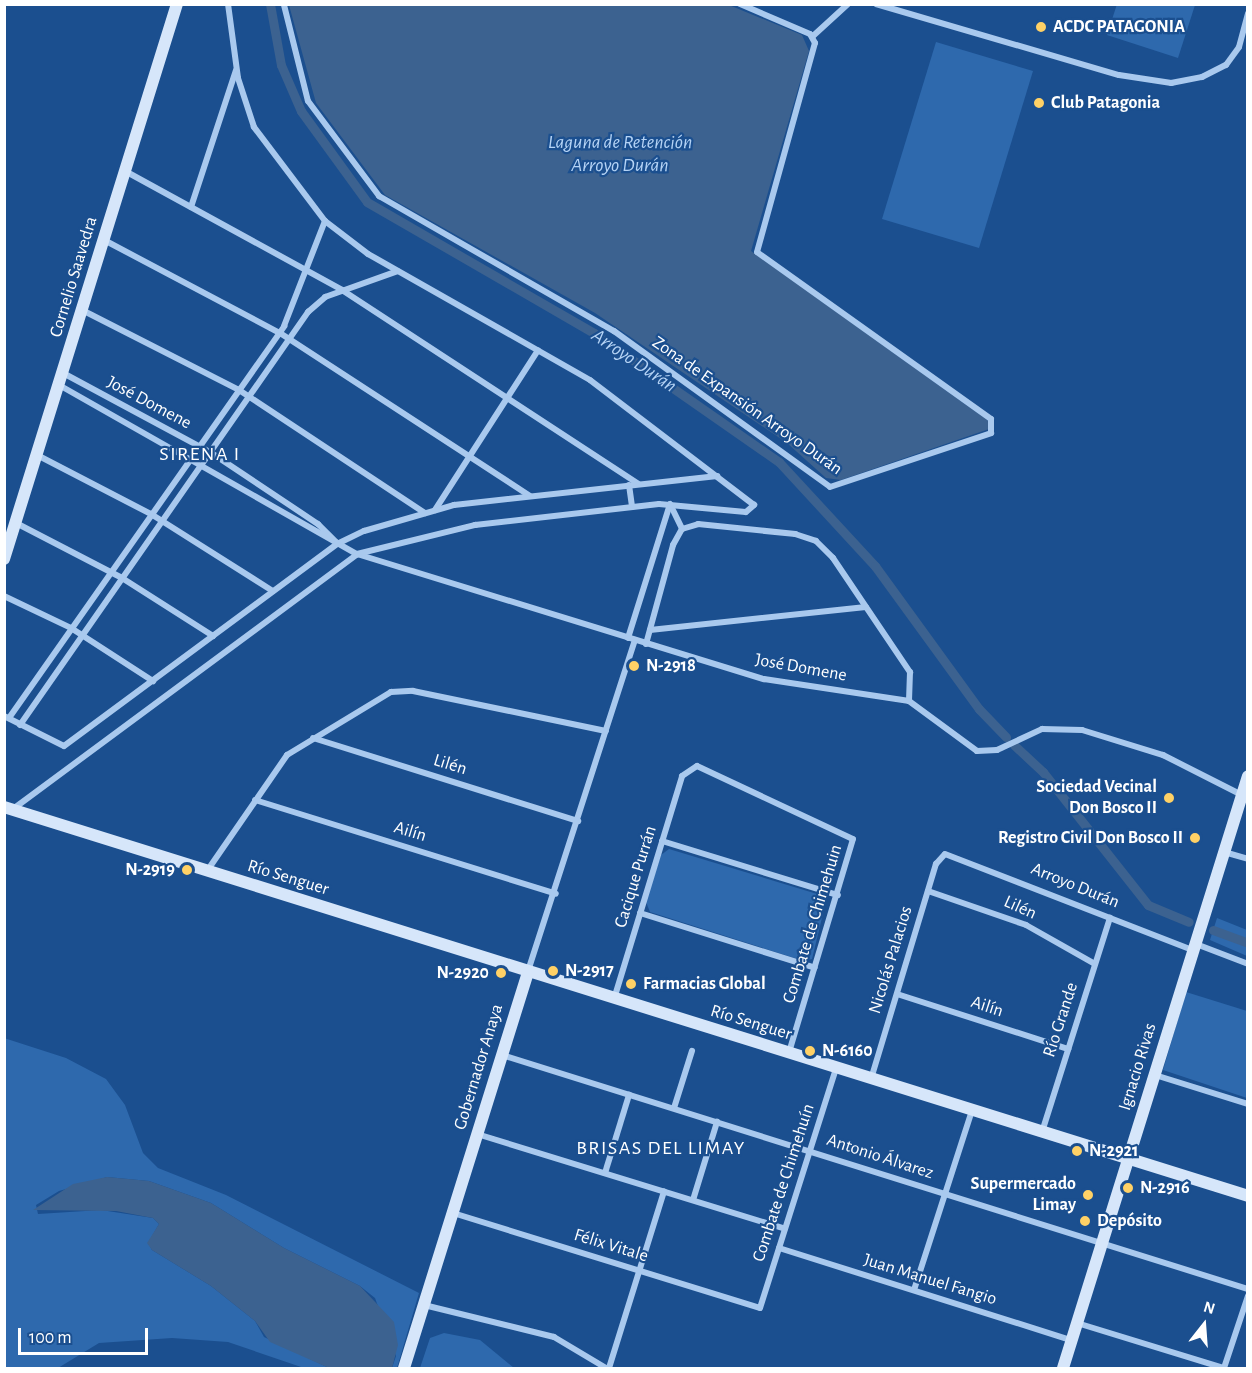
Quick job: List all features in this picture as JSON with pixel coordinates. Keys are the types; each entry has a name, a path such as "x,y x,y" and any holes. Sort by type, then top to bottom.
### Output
{"main road":[{"name":"Cornelio Saavedra","path":"4,559 177,4"},
{"name":"Ignacio Rivas","path":"1063,1368 1248,776"},
{"name":"Río Senguer","path":"9,809 1248,1196"},
{"name":"Gobernador Anaya","path":"404,1368 528,972"}],"street":[{"path":"9,809 357,554 460,527 632,507 670,504 751,511 752,499 597,385 398,271 325,221 261,140 236,68 228,4"},
{"path":"740,4 813,36 848,4"},
{"path":"876,4 1119,75 1171,83 1226,65 1239,47 1248,13"},
{"name":"Zona de Expansión Arroyo Durán","path":"284,5 308,101 379,196 614,331 837,489 988,434 994,425 757,252 815,47 813,36"},
{"path":"191,207 236,68"},
{"path":"125,171 310,270 638,484"},
{"path":"325,221 310,270 280,333 7,717 64,746 338,544 425,513 531,496 718,476"},
{"path":"104,240 280,333 531,496"},
{"path":"20,725 313,305 342,290 398,271"},
{"path":"82,310 239,390 425,513"},
{"path":"435,510 538,350"},
{"name":"José Domene","path":"61,379 210,452 318,524 338,544"},
{"name":"José Domene","path":"61,379 357,554 646,644 786,684 909,700 977,751 997,750 1042,729 1082,730 1163,754 1242,795"},
{"path":"37,455 152,514 273,591"},
{"path":"629,485 632,507"},
{"path":"646,644 682,529 670,504"},
{"name":"Gobernador Anaya","path":"528,972 579,821 670,504"},
{"path":"16,523 122,578 213,636"},
{"path":"682,529 698,524 805,537 824,548 910,672 909,700"},
{"path":"4,596 71,628 153,681"},
{"path":"650,630 866,607"},
{"path":"207,871 287,755 397,690 606,731"},
{"name":"Lilén","path":"313,738 579,821"},
{"name":"Cacique Purrán","path":"614,999 662,841 690,766 854,839"},
{"name":"Ailín","path":"255,800 556,894"},
{"name":"Combate de Chimehuin","path":"789,1053 854,839"},
{"path":"662,841 838,895"},
{"path":"1224,852 1248,859"},
{"name":"Arroyo Durán","path":"945,854 1110,917 1248,964"},
{"name":"Nicolás Palacios","path":"871,1078 928,891 945,854"},
{"name":"Lilén","path":"928,891 1008,917 1095,964"},
{"path":"640,913 816,968"},
{"name":"Río Grande","path":"1042,1132 1110,917"},
{"name":"Ailín","path":"897,994 1068,1049"},
{"path":"674,1108 692,1051"},
{"name":"Antonio Álvarez","path":"502,1055 1248,1288"},
{"name":"Combate de Chimehuín","path":"760,1308 836,1068"},
{"path":"1154,1075 1248,1104"},
{"path":"605,1173 629,1095"},
{"path":"914,1290 972,1110"},
{"path":"693,1200 717,1122"},
{"path":"477,1134 785,1229"},
{"path":"424,1305 562,1340 607,1368 664,1191"},
{"name":"Félix Vitale","path":"453,1214 760,1308"},
{"name":"Juan Manuel Fangio","path":"779,1248 1072,1340"},
{"path":"1077,1323 1223,1368 1248,1296"}],"shaded area":[{"path":"1117,4 1195,5 1178,58 1107,35"},
{"path":"936,42 1033,71 979,248 882,219"},
{"path":"669,849 827,897 812,959 804,961 650,912 646,902 661,855"},
{"path":"1217,918 1247,930 1247,956 1210,940"},
{"path":"1186,992 1247,1011 1247,1098 1163,1070"},
{"path":"4,1038 66,1058 106,1079 125,1105 143,1153 158,1168 226,1195 419,1293 397,1368 392,1368 396,1356 375,1298 360,1286 284,1248 211,1203 149,1181 107,1177 59,1191 36,1205 38,1214 101,1210 153,1218 159,1224 148,1243 152,1250 211,1286 255,1321 264,1337 329,1368 304,1368 228,1342 172,1338 99,1343 58,1368 5,1368"},
{"path":"444,1333 480,1340 514,1368 420,1368 430,1338"}],"water":[{"name":"Laguna de Retención Arroyo Durán","path":"289,5 729,5 802,35 809,51 751,251 990,422 989,429 841,480 826,478 787,443 595,313 385,195 316,103"},
{"path":"107,1177 149,1181 211,1203 284,1248 360,1286 394,1322 398,1345 392,1368 329,1368 270,1342 255,1321 211,1286 152,1250 147,1243 159,1224 153,1218 116,1211 33,1210 73,1184"}],"waterway":[{"name":"Arroyo Durán","path":"270,4 281,65 301,111 367,202 594,333 779,462 875,566 979,709 1006,737"},
{"name":"Arroyo Durán","path":"1014,745 1043,772 1148,905 1189,922"},
{"name":"Arroyo Durán","path":"1213,930 1248,943"}],"place":[{"name":"ACDC PATAGONIA","path":"1041,27"},
{"name":"Club Patagonia","path":"1039,103"},
{"name":"N-2918","path":"634,666"},
{"name":"Sociedad Vecinal Don Bosco II","path":"1169,798"},
{"name":"Registro Civil Don Bosco II","path":"1195,838"},
{"name":"N-2919","path":"187,870"},
{"name":"N-2917","path":"553,971"},
{"name":"N-2920","path":"501,973"},
{"name":"Farmacias Global","path":"631,984"},
{"name":"N-6160","path":"810,1051"},
{"name":"N-2921","path":"1077,1151"},
{"name":"N-2916","path":"1128,1188"},
{"name":"Supermercado Limay","path":"1088,1195"},
{"name":"Depósito","path":"1085,1221"}],"district":[{"name":"SIRENA I","path":"200,454"},
{"name":"BRISAS DEL LIMAY","path":"661,1148"}]}
